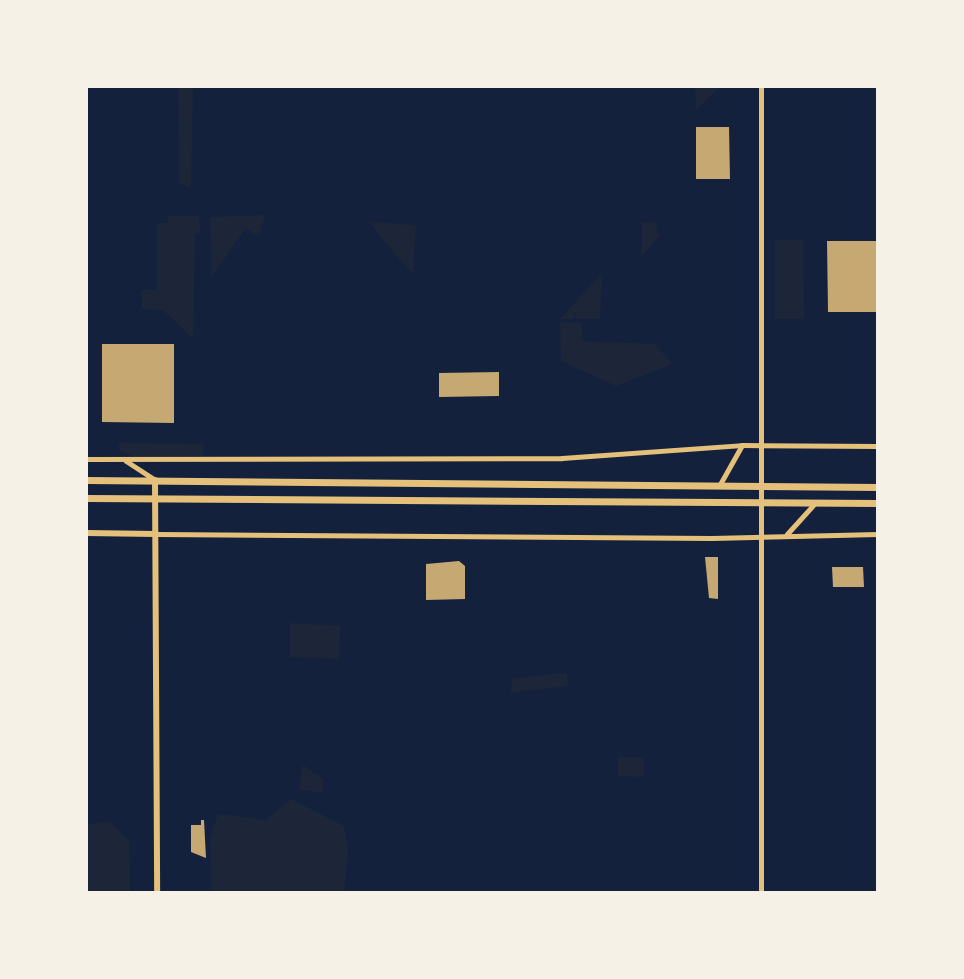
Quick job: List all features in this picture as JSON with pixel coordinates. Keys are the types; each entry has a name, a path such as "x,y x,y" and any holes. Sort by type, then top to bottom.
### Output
{"main road":[{"path":"86,480 878,487"},
{"path":"155,480 157,893"},
{"path":"86,498 878,503"},
{"path":"86,533 156,534"}],"street":[{"path":"761,86 761,893"},
{"path":"719,486 742,445"},
{"path":"86,459 562,457 742,445 878,446"},
{"path":"123,460 155,480"},
{"path":"787,534 815,503"},
{"path":"156,534 878,534"}],"shaded area":[{"path":"178,86 193,86 191,189 179,182"},
{"path":"695,86 721,86 696,110"},
{"path":"265,215 260,234 256,236 246,228 211,278 210,217"},
{"path":"168,216 199,216 201,233 195,234 193,339 163,310 142,309 142,290 157,290 157,223 167,223"},
{"path":"369,222 416,225 413,275 379,235"},
{"path":"656,222 657,233 661,234 641,257 642,223"},
{"path":"775,240 803,240 804,319 775,319"},
{"path":"602,273 600,319 576,319 575,311 574,319 560,319"},
{"path":"560,322 582,323 583,341 654,344 673,364 616,386 561,361"},
{"path":"119,443 204,444 203,456 134,457 119,450"},
{"path":"290,623 340,626 339,659 290,657"},
{"path":"567,673 568,686 511,693 512,678"},
{"path":"617,757 644,757 644,777 618,776"},
{"path":"303,765 324,780 322,793 299,789"},
{"path":"291,799 344,826 348,850 344,893 211,893 210,837 218,814 265,820"},
{"path":"110,822 129,841 130,893 86,893 86,824"}],"building":[{"path":"696,127 729,127 730,179 696,179"},
{"path":"827,241 878,241 878,312 828,312"},
{"path":"102,344 174,344 174,423 102,422"},
{"path":"499,372 499,396 439,397 439,373"},
{"path":"705,557 718,557 718,599 709,598"},
{"path":"459,561 465,566 465,599 426,600 426,564"},
{"path":"832,567 863,567 864,587 833,587"},
{"path":"201,820 204,820 206,858 191,852 191,825 201,825"}]}
